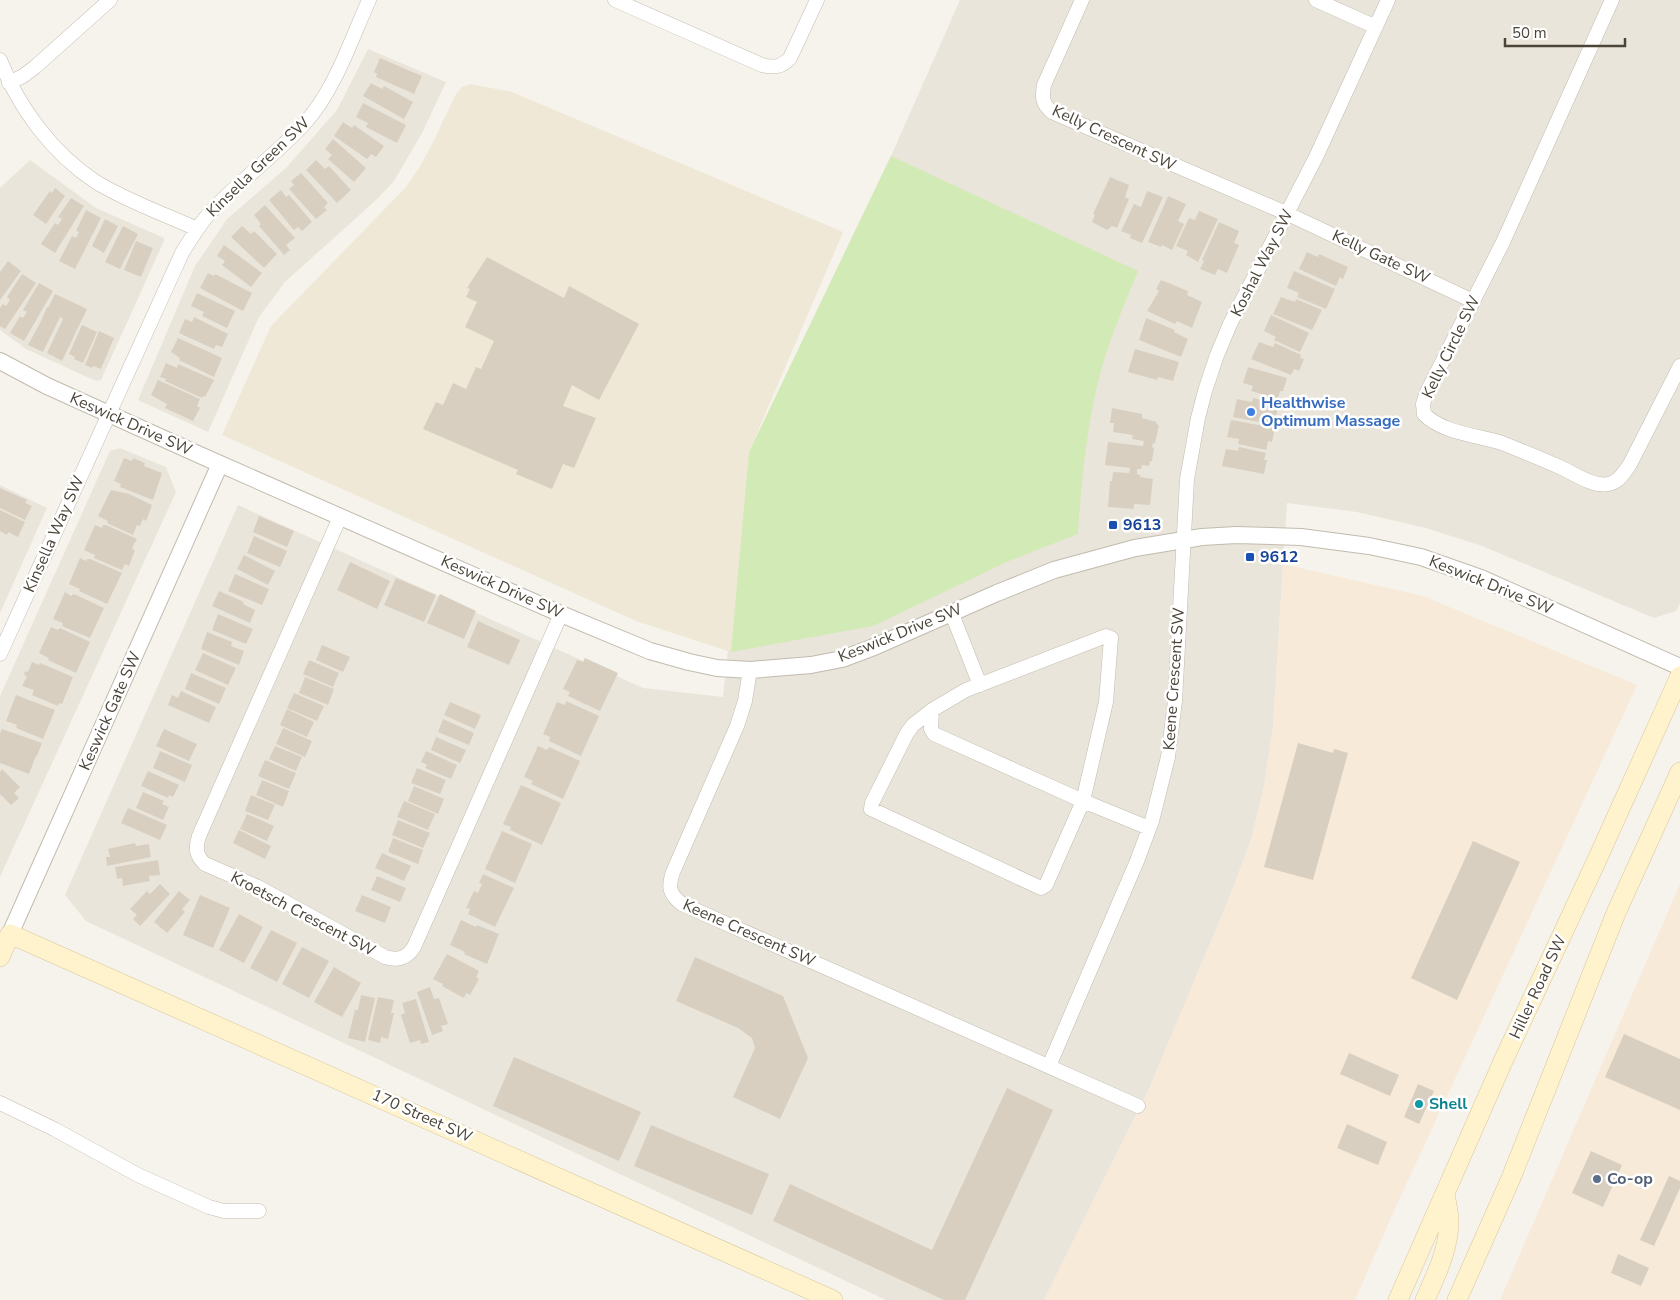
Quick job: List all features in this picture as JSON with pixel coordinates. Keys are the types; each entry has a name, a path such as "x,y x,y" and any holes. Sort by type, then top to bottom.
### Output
{"main road":[{"name":"Hiller Road SW","path":"1398,1300 1504,1059 1680,676"},
{"path":"1457,1300 1514,1170 1616,913 1680,772"},
{"name":"Keswick Gate SW","path":"0,957 10,934"},
{"name":"170 Street SW","path":"10,934 833,1300"},
{"path":"1425,1300 1441,1261 1449,1232 1445,1193"}],"street":[{"path":"9,83 35,67 110,0"},
{"name":"Kinsella Green SW","path":"109,414 176,265 197,229 217,205 290,139 317,107 334,78 368,0"},
{"path":"615,0 762,65 775,68 790,58 817,0"},
{"name":"Kelly Crescent SW","path":"1082,0 1044,85 1042,95 1046,108 1058,116 1288,214"},
{"path":"1316,0 1376,27"},
{"name":"Koshal Way SW","path":"1183,540 1188,471 1198,418 1218,355 1230,324 1288,214 1341,105 1388,0"},
{"name":"Kelly Circle SW","path":"1612,0 1519,209 1427,392 1423,404 1424,414 1437,425 1501,443 1599,484 1608,484 1615,482 1623,474 1680,366"},
{"path":"0,60 9,83 35,123 65,157 91,178 121,195 197,229"},
{"name":"Kelly Gate SW","path":"1288,214 1474,301"},
{"name":"Keswick Drive SW","path":"0,361 47,386 220,464 562,614 650,651 717,668 750,670 811,664 842,658 874,647 1054,570 1135,548 1183,540 1236,535 1301,538 1369,546 1421,557 1481,578 1680,667"},
{"name":"Kinsella Way SW","path":"0,654 109,414"},
{"name":"Keswick Gate SW","path":"10,934 220,464"},
{"name":"Kroetsch Crescent SW","path":"340,516 196,845 197,852 205,864 276,896 385,958 399,959 410,954 414,947 562,614"},
{"name":"Keene Crescent SW","path":"1050,1066 1137,861 1162,785 1173,732 1183,540"},
{"path":"952,614 980,685"},
{"path":"1106,636 1111,638 1106,702 1083,801 1046,885 1041,888 871,809 872,803 907,733 913,725 932,710 966,690 980,685 1106,636"},
{"name":"Keene Crescent SW","path":"750,670 741,715 673,872 669,889 671,895 682,904 1138,1106"},
{"path":"932,710 931,729 934,734 1083,801 1149,828"},
{"path":"0,1103 54,1129 138,1175 209,1207 224,1211 259,1211"}],"shaded area":[{"path":"960,0 1680,0 1680,603 1676,611 1654,618 1482,546 1426,528 1357,512 1287,503 1273,726 1264,787 1252,837 1230,896 1149,1089 1044,1300 886,1300 86,921 65,895 238,505 643,688 723,697 749,452 891,156"},
{"path":"368,49 446,82 422,133 394,181 375,201 285,282 259,317 208,432 138,400 195,266 227,219 286,168 337,110"},
{"path":"470,84 512,92 843,232 749,452 731,652 636,621 222,435 271,326 406,187 421,165 456,94 462,87"},
{"path":"30,160 96,208 164,238 101,380 96,381 26,349 0,330 0,188"},
{"path":"120,448 166,467 176,492 0,877 0,696 110,451"},
{"path":"0,485 47,508 0,613"},
{"path":"1283,564 1423,596 1637,685 1393,1213 1355,1300 1044,1300 1149,1089 1230,896 1252,837 1264,787 1273,726"},
{"path":"1680,884 1680,1300 1500,1300"}],"green space":[{"path":"891,156 1138,271 1110,342 1097,386 1084,460 1078,534 1009,561 873,626 731,652 749,452"}],"building":[{"path":"380,58 422,76 414,94 376,77 377,74 374,72"},
{"path":"371,83 382,89 384,86 413,102 404,119 363,96"},
{"path":"363,103 406,125 397,143 366,127 368,123 356,117"},
{"path":"343,122 352,128 354,125 384,146 376,157 371,154 367,159 334,136"},
{"path":"333,139 366,168 354,182 328,159 332,155 325,149"},
{"path":"316,160 325,169 329,166 351,190 337,203 306,170"},
{"path":"301,173 328,203 324,207 327,210 316,219 289,189 294,185 291,181"},
{"path":"1110,177 1129,185 1125,197 1129,199 1117,228 1112,226 1107,230 1092,222 1095,215 1093,214"},
{"path":"55,188 65,196 46,224 33,215 50,191 52,193"},
{"path":"281,190 286,197 289,195 312,222 302,231 298,227 294,230 269,200"},
{"path":"1147,191 1163,197 1142,243 1130,238 1131,235 1121,231 1134,204 1141,207"},
{"path":"1168,196 1186,204 1178,221 1184,224 1172,250 1162,245 1161,247 1148,242"},
{"path":"71,198 84,206 55,253 41,244 55,223 58,225 62,219 58,217"},
{"path":"265,205 295,238 286,245 290,250 284,255 259,226 261,224 254,215"},
{"path":"86,210 101,218 75,269 59,261 72,236 76,238 79,232 76,231"},
{"path":"1199,211 1218,219 1198,262 1186,255 1188,251 1176,246 1189,218 1195,220"},
{"path":"105,219 118,226 104,253 92,246"},
{"path":"1219,222 1239,231 1234,243 1239,245 1227,273 1218,269 1215,275 1200,269 1204,261 1202,260"},
{"path":"123,226 138,234 120,269 105,262"},
{"path":"242,226 251,234 254,231 277,254 264,268 231,237"},
{"path":"136,241 153,248 141,277 124,270"},
{"path":"224,245 262,273 251,287 222,265 225,261 217,256"},
{"path":"1307,252 1318,257 1319,254 1348,267 1343,279 1340,277 1336,286 1299,269"},
{"path":"487,257 564,298 569,286 639,324 599,400 572,385 563,406 596,418 574,468 563,464 552,489 516,474 518,470 423,429 436,402 443,405 453,383 466,389 476,367 481,369 494,341 465,327 477,302 466,297 470,289 467,288"},
{"path":"8,261 21,271 0,300 0,272"},
{"path":"1294,271 1335,289 1326,309 1297,297 1299,293 1287,288"},
{"path":"208,273 214,276 215,274 252,293 243,311 200,288"},
{"path":"22,274 36,283 5,329 0,326 0,308 3,304 6,306 10,300 7,297"},
{"path":"1161,280 1188,291 1187,295 1202,302 1192,328 1177,321 1175,324 1147,311 1159,291 1156,289"},
{"path":"39,283 53,291 24,341 10,333 20,316 23,318 27,312 23,310"},
{"path":"197,293 235,311 227,328 202,316 204,312 191,306"},
{"path":"55,294 87,309 62,361 47,353 63,319 60,317 43,352 28,345"},
{"path":"1281,297 1295,302 1296,299 1322,310 1312,330 1273,314"},
{"path":"1271,315 1309,333 1300,352 1274,340 1276,337 1264,331"},
{"path":"194,317 228,334 222,347 216,345 214,349 179,333 185,319 192,322"},
{"path":"1146,318 1175,330 1174,332 1188,339 1181,357 1139,340"},
{"path":"82,325 97,332 83,363 74,359 75,357 69,354"},
{"path":"99,331 114,338 101,369 85,365"},
{"path":"178,338 222,358 214,377 179,360 180,358 171,352"},
{"path":"1259,342 1273,347 1275,343 1301,355 1300,358 1304,359 1299,371 1294,369 1291,375 1251,359"},
{"path":"1135,349 1179,362 1173,381 1158,377 1157,380 1128,372"},
{"path":"166,363 177,368 178,364 214,380 205,397 203,396 202,398 160,377"},
{"path":"1248,367 1287,378 1278,399 1251,391 1253,386 1243,383"},
{"path":"158,380 200,399 197,406 200,408 193,421 165,408 167,404 151,395"},
{"path":"1253,398 1279,404 1274,425 1233,417 1237,399 1252,402"},
{"path":"1112,408 1142,414 1142,418 1157,422 1156,424 1159,425 1155,443 1153,443 1152,447 1154,448 1152,461 1150,461 1149,466 1142,465 1141,469 1137,469 1137,474 1140,477 1153,479 1150,505 1134,504 1134,509 1108,507 1110,481 1112,481 1113,472 1129,473 1130,468 1105,465 1108,442 1143,446 1144,441 1132,439 1133,435 1113,432 1114,423 1110,423"},
{"path":"1231,420 1275,428 1272,442 1268,441 1266,450 1238,444 1239,439 1227,437"},
{"path":"1239,447 1266,453 1264,460 1267,460 1264,474 1222,466 1226,449 1238,451"},
{"path":"124,458 132,461 133,458 145,463 144,466 162,473 153,500 120,487 121,484 114,481"},
{"path":"0,488 27,500 25,503 32,506 25,520 0,508"},
{"path":"111,490 129,494 152,505 146,521 143,519 140,526 137,525 133,535 107,523 108,521 98,516"},
{"path":"0,510 25,522 18,537 8,532 7,535 0,531"},
{"path":"259,516 294,531 287,547 253,532"},
{"path":"95,525 102,528 103,525 106,525 137,539 132,549 135,550 129,566 125,564 122,570 94,558 95,555 84,550"},
{"path":"254,536 287,551 280,567 247,553"},
{"path":"244,555 275,571 268,585 237,569"},
{"path":"80,558 86,561 90,559 122,573 107,604 79,591 80,589 69,584"},
{"path":"350,562 390,581 377,609 337,590"},
{"path":"235,574 269,589 262,605 228,591"},
{"path":"396,578 436,595 424,622 384,605"},
{"path":"219,591 244,602 243,604 255,610 250,623 212,606"},
{"path":"65,592 71,596 74,594 104,608 90,638 62,626 63,623 53,619"},
{"path":"440,594 476,611 464,639 427,623"},
{"path":"218,614 253,629 246,644 212,630"},
{"path":"478,621 520,640 509,665 467,647"},
{"path":"51,627 58,630 60,628 90,642 76,673 48,660 49,658 39,653"},
{"path":"207,632 232,642 231,646 244,651 239,665 201,649"},
{"path":"322,645 350,657 343,672 316,660"},
{"path":"203,653 236,668 228,685 195,670"},
{"path":"585,658 618,673 600,711 568,696 570,692 563,689 577,660 583,662"},
{"path":"309,660 339,673 333,687 303,674"},
{"path":"32,662 39,665 40,663 73,677 62,704 59,703 58,706 32,695 34,690 22,686 27,676 24,675 25,671 28,672"},
{"path":"191,673 226,688 219,704 185,689"},
{"path":"305,677 334,689 328,705 299,693"},
{"path":"181,691 216,707 209,723 168,705 172,695 178,698"},
{"path":"294,693 324,706 317,721 287,708"},
{"path":"16,695 55,710 43,739 16,728 17,725 6,721"},
{"path":"566,701 599,716 581,756 549,741 550,737 543,734 557,702 565,705"},
{"path":"450,702 481,715 475,729 444,715"},
{"path":"287,709 314,722 307,737 280,725"},
{"path":"443,719 474,733 469,745 438,732"},
{"path":"283,728 312,741 305,757 276,744"},
{"path":"2,729 42,743 37,756 34,755 36,756 29,774 0,763 0,733"},
{"path":"164,729 197,744 189,761 156,746"},
{"path":"436,737 466,750 460,763 431,750"},
{"path":"1298,743 1333,753 1334,749 1348,753 1313,880 1264,867"},
{"path":"275,746 302,757 296,771 269,759"},
{"path":"538,746 547,750 549,747 580,761 563,799 531,784 533,781 524,777"},
{"path":"160,751 192,765 185,782 153,768"},
{"path":"426,751 457,765 451,779 425,768 427,765 421,762"},
{"path":"265,760 296,773 289,789 258,776"},
{"path":"417,768 446,780 440,794 411,783"},
{"path":"2,769 20,787 14,793 19,798 11,805 0,794 0,772"},
{"path":"148,771 179,785 173,797 169,795 168,798 141,786"},
{"path":"262,780 289,791 283,807 256,795"},
{"path":"521,785 561,803 542,845 510,830 511,827 503,824"},
{"path":"414,786 444,799 438,814 408,801"},
{"path":"143,792 164,801 162,804 169,807 163,820 136,808"},
{"path":"251,795 275,805 268,820 245,811"},
{"path":"404,801 435,814 428,830 397,817"},
{"path":"128,808 167,825 160,840 121,823"},
{"path":"247,814 274,826 267,841 240,829"},
{"path":"398,820 430,833 423,848 392,835"},
{"path":"239,830 271,846 265,859 233,843"},
{"path":"502,831 532,844 515,883 485,869"},
{"path":"393,838 423,850 418,864 388,852"},
{"path":"1473,841 1520,862 1457,1000 1411,978"},
{"path":"135,843 136,846 149,844 151,857 107,866 106,857 110,857 108,849"},
{"path":"382,853 411,866 404,881 375,868"},
{"path":"158,860 160,875 149,876 150,881 123,886 122,878 117,879 115,867"},
{"path":"483,874 514,888 495,927 468,914 470,909 466,908 474,891 478,893 482,884 479,883"},
{"path":"377,876 406,888 400,902 371,890"},
{"path":"160,884 170,894 140,926 133,919 137,915 130,909 147,891 150,894"},
{"path":"179,891 190,900 182,909 185,912 167,933 154,922"},
{"path":"200,895 230,908 213,948 183,935"},
{"path":"362,895 391,907 385,923 355,911"},
{"path":"239,914 263,927 244,963 219,950"},
{"path":"461,920 499,934 487,964 464,954 465,952 450,945"},
{"path":"271,930 297,943 277,982 250,968"},
{"path":"302,947 329,961 309,998 282,984"},
{"path":"447,954 479,971 476,977 479,979 470,995 466,993 464,998 433,979"},
{"path":"695,957 783,996 808,1058 780,1119 733,1097 755,1048 752,1038 738,1028 676,1001"},
{"path":"334,967 361,983 342,1017 314,1002"},
{"path":"430,987 434,999 439,998 448,1024 441,1026 443,1031 432,1035 417,992"},
{"path":"361,995 375,998 365,1042 348,1038"},
{"path":"378,997 394,1000 391,1013 394,1013 388,1039 381,1037 380,1043 368,1040"},
{"path":"416,999 429,1042 421,1044 420,1040 410,1043 401,1015 405,1013 402,1003"},
{"path":"1624,1034 1680,1059 1680,1110 1605,1077"},
{"path":"1349,1053 1399,1075 1390,1096 1340,1074"},
{"path":"514,1057 641,1112 619,1161 493,1106"},
{"name":"Shell","path":"1418,1084 1434,1091 1419,1124 1404,1117"},
{"path":"1007,1088 1053,1110 965,1300 944,1300 773,1221 790,1184 932,1250"},
{"path":"1347,1124 1387,1142 1378,1165 1337,1148"},
{"path":"651,1125 769,1174 752,1215 634,1166"},
{"name":"Co-op","path":"1591,1151 1622,1165 1603,1207 1572,1193"},
{"path":"1669,1176 1680,1181 1680,1188 1654,1246 1640,1240"},
{"path":"1618,1254 1649,1268 1641,1286 1611,1273"}],"place":[{"name":"Healthwise Optimum Massage","path":"1251,412"},
{"name":"9613","path":"1113,525"},
{"name":"9612","path":"1250,557"},
{"name":"Shell","path":"1419,1104"},
{"name":"Co-op","path":"1597,1179"}]}
